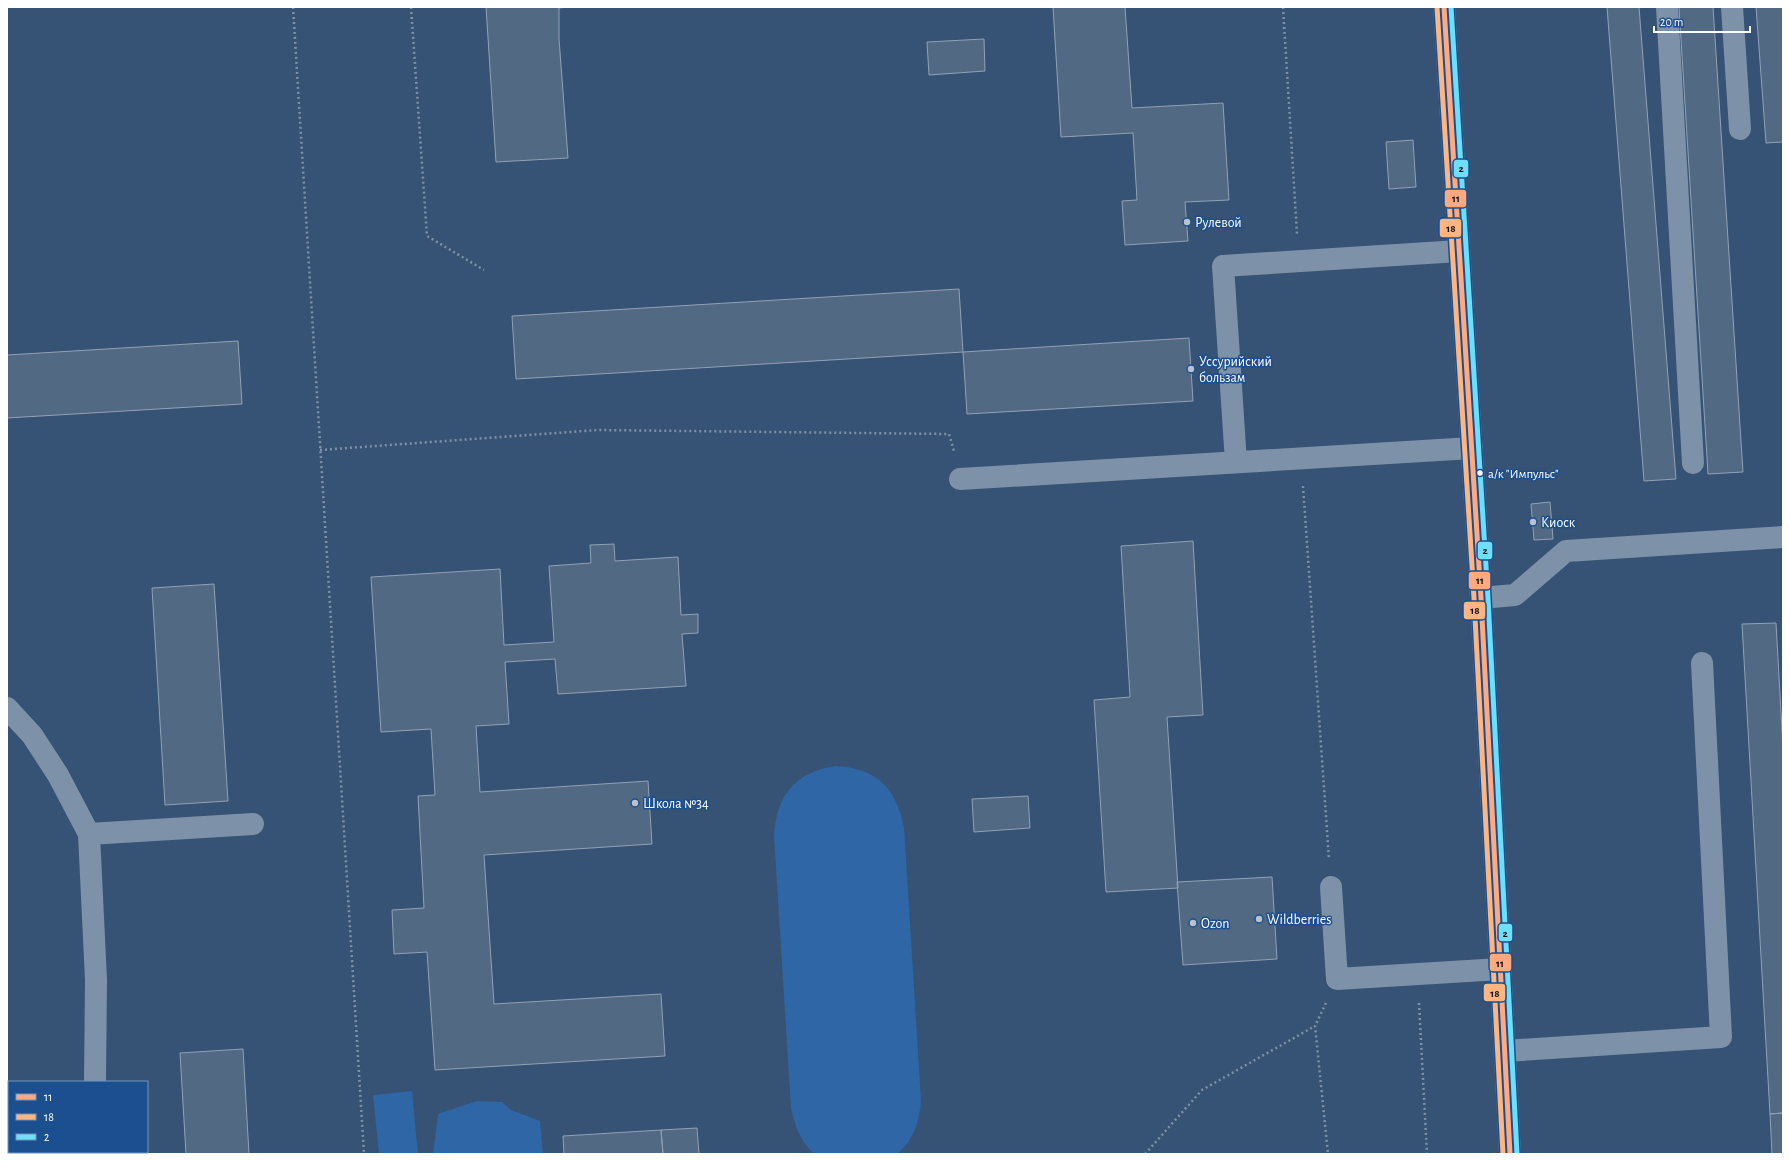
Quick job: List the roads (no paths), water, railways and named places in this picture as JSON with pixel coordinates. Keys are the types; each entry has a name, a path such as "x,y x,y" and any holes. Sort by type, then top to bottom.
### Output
{"main road":[{"path":"1444,7 1481,598 1510,1154"}],"lane":[{"path":"1667,7 1694,463"},
{"path":"1732,7 1740,129"},
{"path":"1236,462 1223,266 1459,251"},
{"path":"960,479 1472,448"},
{"path":"1481,598 1515,596 1566,551 1783,537"},
{"path":"1504,1051 1721,1037 1702,663"},
{"path":"7,708 32,735 58,775 89,834 96,980 95,1081"},
{"path":"89,834 253,824"},
{"path":"1331,887 1337,979 1500,969"}],"place":[{"name":"Рулевой","path":"1187,222"},
{"name":"Уссурийский бользам","path":"1191,369"},
{"name":"а/к \"Импульс\"","path":"1480,473"},
{"name":"Киоск","path":"1533,522"},
{"name":"Школа №34","path":"635,803"},
{"name":"Wildberries","path":"1259,919"},
{"name":"Ozon","path":"1193,923"}]}
